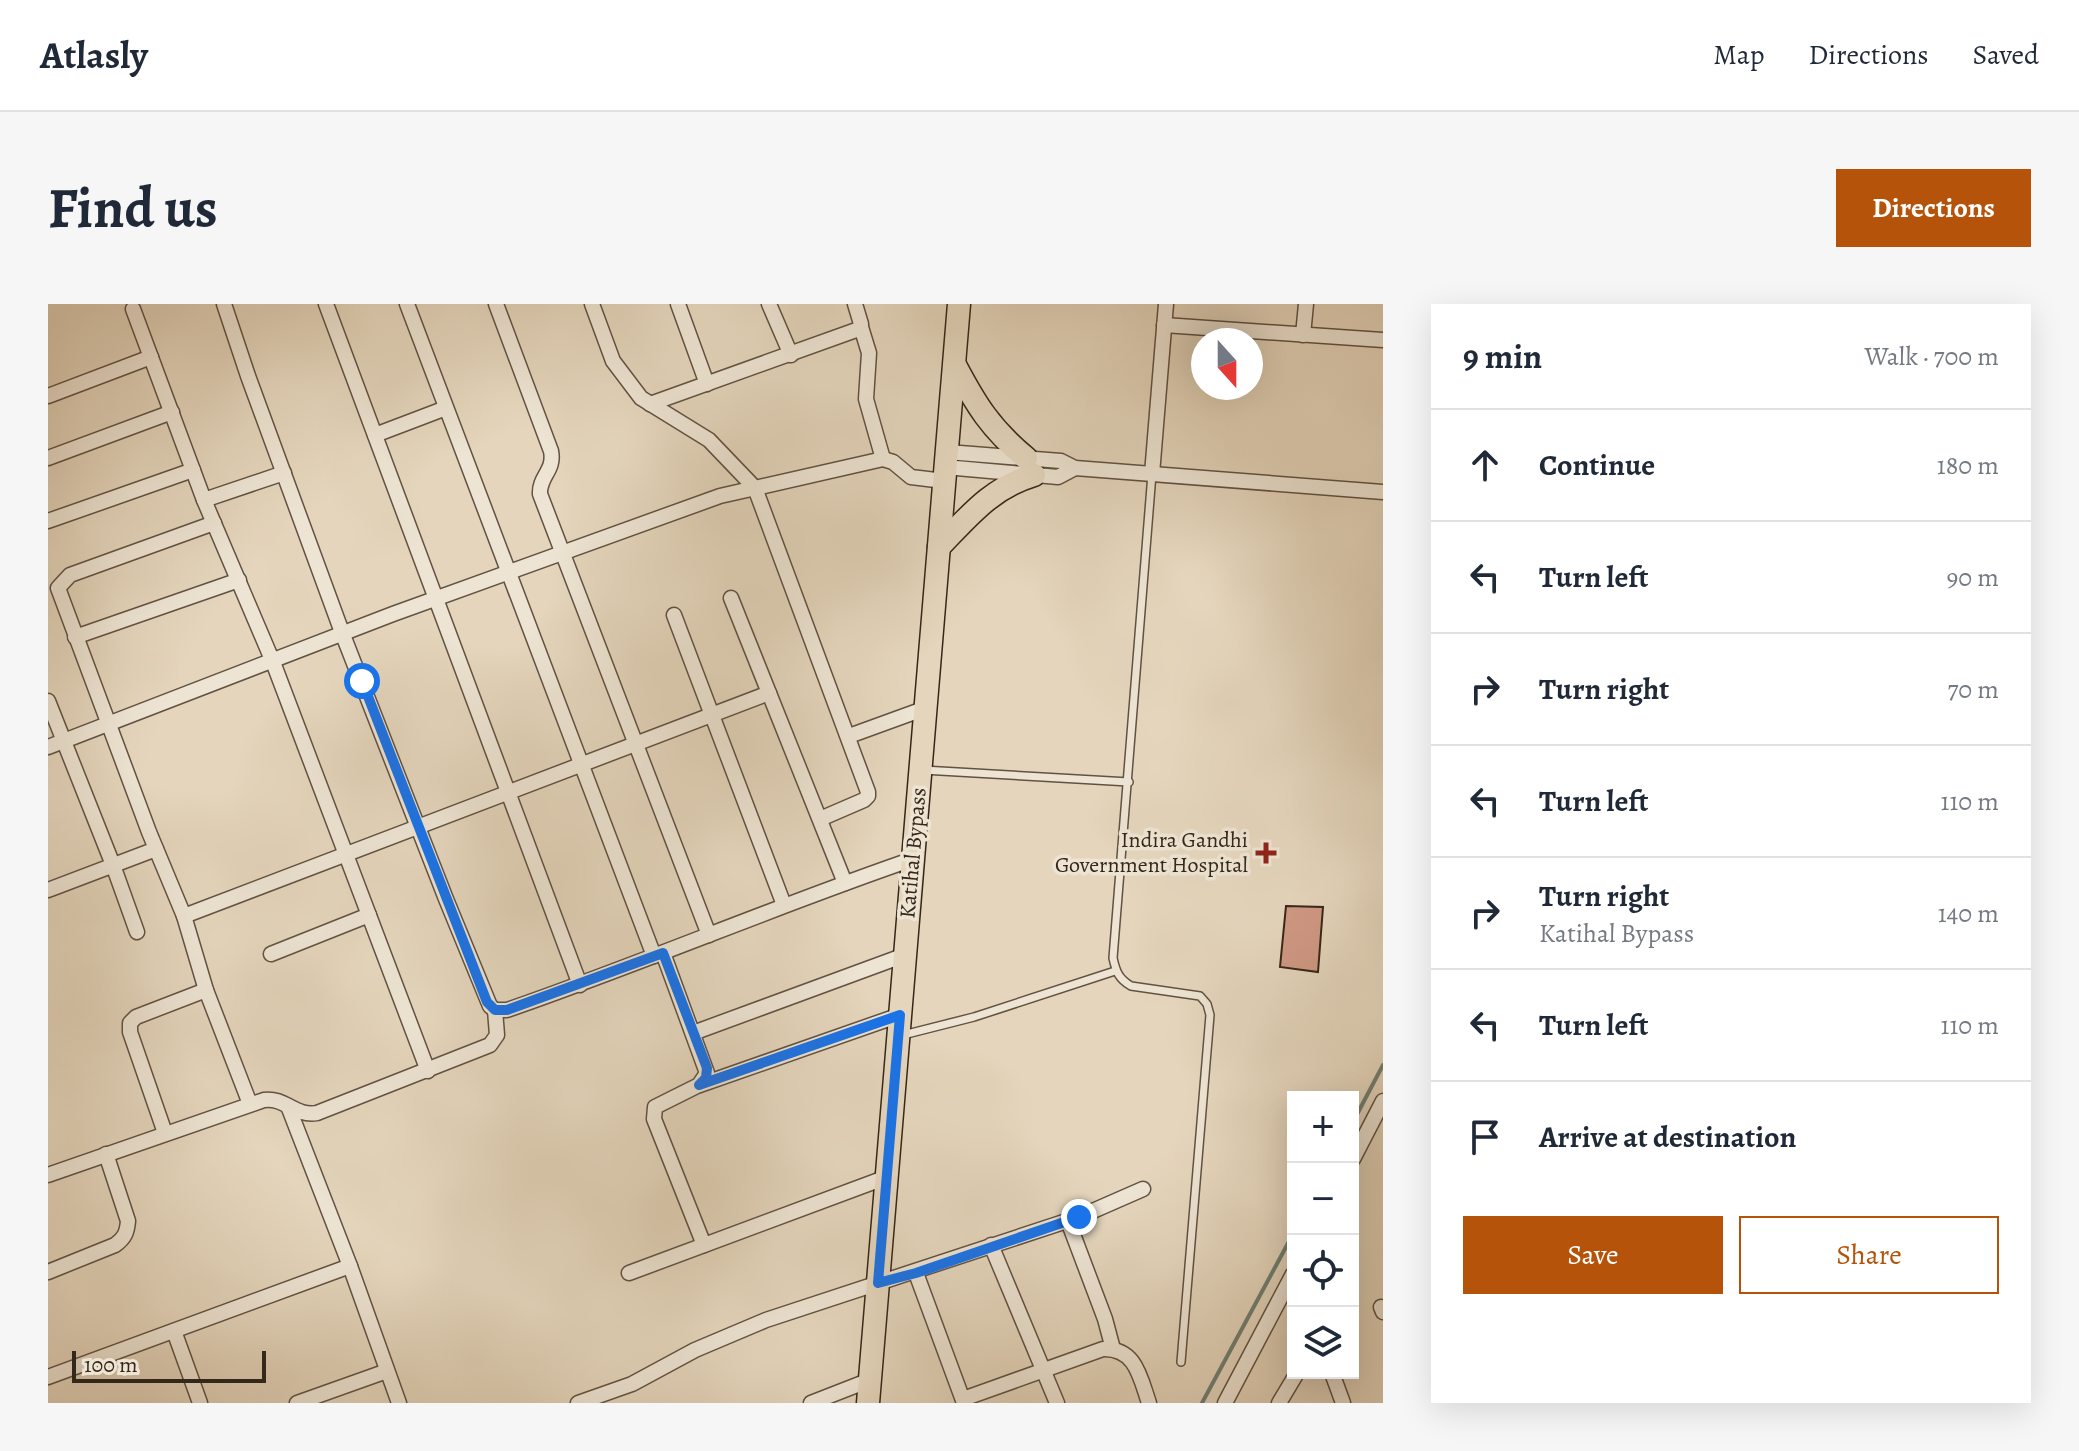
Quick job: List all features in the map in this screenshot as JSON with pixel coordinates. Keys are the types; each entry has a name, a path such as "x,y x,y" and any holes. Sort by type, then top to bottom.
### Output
{"main road":[{"name":"Katihal Bypass","path":"868,1403 959,304"},
{"path":"939,547 990,497 1030,467 980,412 954,364"}],"street":[{"path":"48,1175 271,1099 303,1114 317,1113 490,1045 497,1035 495,1010 487,1002 343,635 224,304"},
{"path":"326,304 580,985"},
{"path":"407,304 581,764 693,1033 707,1073 699,1085"},
{"path":"496,304 551,451 551,466 539,488 709,935"},
{"path":"592,304 613,361 641,398 709,440 755,488 849,736 868,796 820,819"},
{"path":"678,304 707,384"},
{"path":"769,304 791,355"},
{"path":"855,304 869,353 866,399 883,459"},
{"path":"1152,474 1166,304"},
{"path":"1303,335 1306,304"},
{"path":"133,309 204,500 273,662 428,1071"},
{"path":"1164,325 1383,340"},
{"path":"650,404 861,327"},
{"path":"48,396 151,357"},
{"path":"375,435 446,408"},
{"path":"48,458 172,412"},
{"path":"48,747 563,551 720,496 883,459 893,462 911,477 945,467 1030,467 1058,477 1075,468 1383,492"},
{"path":"48,521 193,470"},
{"path":"204,500 284,473"},
{"path":"214,523 64,579 59,593 184,916 206,990 250,1104"},
{"path":"75,637 239,580"},
{"path":"731,598 845,883"},
{"path":"674,615 784,905"},
{"path":"184,916 769,693"},
{"path":"48,701 137,932"},
{"path":"849,736 926,708"},
{"path":"48,890 156,849"},
{"path":"495,1010 507,1010 580,985 784,905 913,859"},
{"path":"271,954 369,915"},
{"path":"693,1033 905,955"},
{"path":"165,1133 130,1032 130,1023 136,1017 206,990"},
{"path":"704,1245 654,1113 658,1104 699,1085 899,1026"},
{"path":"288,1106 399,1403"},
{"path":"1359,1148 1382,1107"},
{"path":"48,1272 123,1239 128,1221 106,1154"},
{"path":"629,1273 887,1177"},
{"path":"578,1403 632,1384 695,1350 755,1324 1068,1221 1143,1189"},
{"path":"1068,1221 1105,1319 1113,1349"},
{"path":"991,1245 1057,1403"},
{"path":"48,1377 350,1266"},
{"path":"916,1273 963,1401 1103,1349 1113,1349 1128,1355 1135,1362 1149,1403"},
{"path":"1225,1403 1287,1285"},
{"path":"174,1331 200,1403"},
{"path":"297,1403 387,1371"},
{"path":"1279,1403 1293,1379"},
{"path":"1334,1379 1343,1403"},
{"path":"811,1403 870,1380"}],"lane":[{"path":"1152,474 1113,958 1115,971 1122,981 1131,986 1200,996 1207,1004 1210,1015 1181,1362"},
{"path":"921,770 1129,782"},
{"path":"899,1026 974,1017 1115,971"}],"building":[{"path":"1286,906 1323,907 1318,972 1280,967"}],"waterway":[{"path":"1359,1111 1383,1065"},
{"path":"1202,1403 1292,1235"}],"place":[{"name":"Indira Gandhi Government Hospital","path":"1266,853"}],"route":[{"path":"362,681 487,1002 495,1010 507,1010 663,953 707,1068 706,1078 699,1085 900,1015 878,1283 1079,1217"}]}
